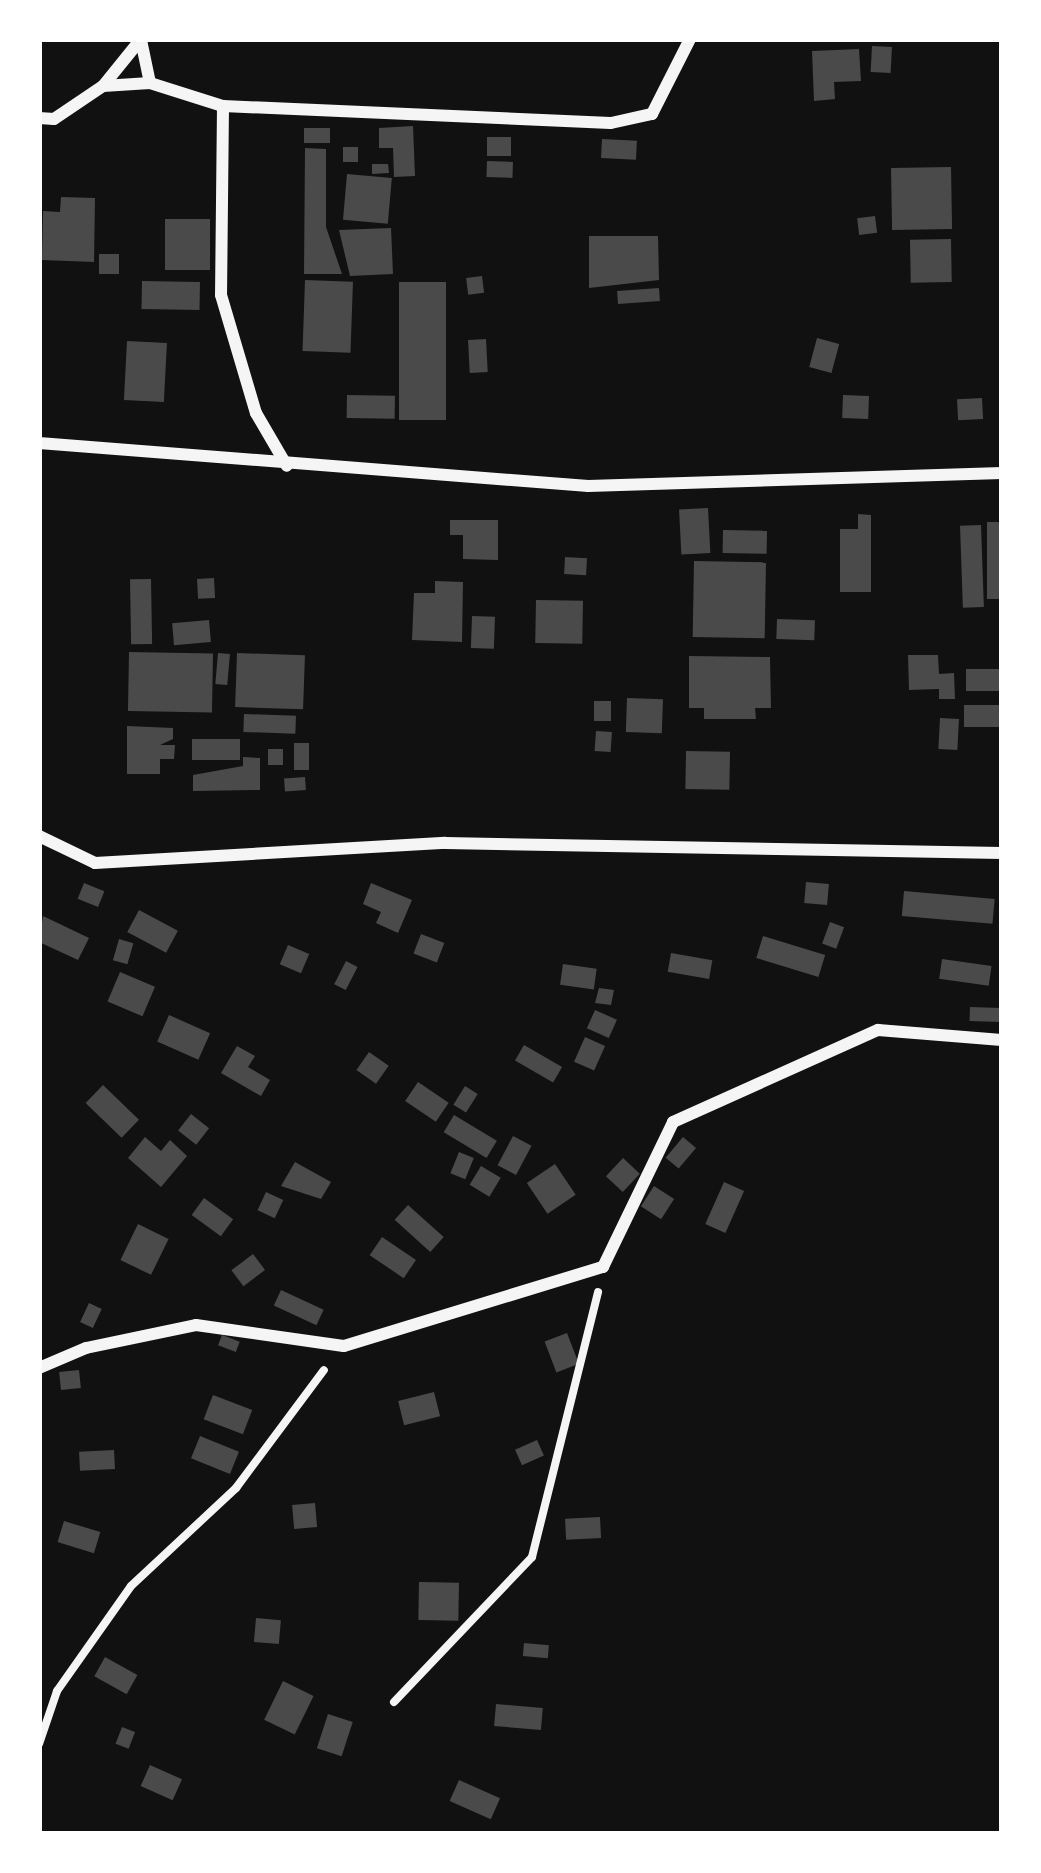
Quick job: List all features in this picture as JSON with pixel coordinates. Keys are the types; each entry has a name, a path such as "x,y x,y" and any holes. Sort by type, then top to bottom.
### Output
{"street":[{"path":"141,39 150,83"},
{"path":"39,118 54,119 103,86 141,39"},
{"path":"103,86 150,83 223,106 611,124 652,115 689,39"},
{"path":"223,106 220,295 256,413 287,466"},
{"path":"39,443 588,486 1002,473"},
{"path":"39,836 95,862 445,843 1002,853"},
{"path":"39,1368 86,1348 196,1324 344,1346 603,1268 673,1122 878,1030 1002,1040"}],"path":[{"path":"394,1702 532,1557 603,1268"},
{"path":"39,1744 57,1691 131,1586 236,1488 344,1346"}],"building":[{"path":"872,46 892,47 891,73 871,72"},
{"path":"859,49 861,81 834,82 835,99 814,101 812,51"},
{"path":"413,126 415,176 394,177 393,148 379,148 379,128"},
{"path":"304,128 330,128 330,143 304,143"},
{"path":"487,137 511,137 511,156 487,156"},
{"path":"602,139 637,141 636,160 601,158"},
{"path":"343,147 358,147 358,162 343,162"},
{"path":"305,148 326,149 326,227 342,274 304,274"},
{"path":"487,161 513,162 512,178 486,177"},
{"path":"372,164 388,164 389,173 372,174"},
{"path":"951,167 952,229 892,230 891,168"},
{"path":"347,174 392,178 388,224 343,220"},
{"path":"61,197 95,198 94,262 42,260 43,211 60,212"},
{"path":"875,216 877,233 859,235 857,218"},
{"path":"165,219 210,219 210,270 165,270"},
{"path":"391,228 393,274 350,276 339,230"},
{"path":"589,236 658,236 659,280 589,288"},
{"path":"951,239 952,282 911,283 910,240"},
{"path":"99,254 119,254 119,274 99,274"},
{"path":"482,276 484,293 468,295 466,278"},
{"path":"305,280 353,282 350,353 303,351"},
{"path":"142,281 200,282 200,310 142,309"},
{"path":"399,282 446,282 446,420 399,420"},
{"path":"659,288 660,301 618,304 617,291"},
{"path":"817,338 839,344 831,373 809,367"},
{"path":"486,339 488,372 470,373 468,340"},
{"path":"127,341 167,343 164,402 124,400"},
{"path":"347,395 395,396 395,419 347,418"},
{"path":"843,395 869,396 868,419 842,418"},
{"path":"982,398 983,419 958,420 957,399"},
{"path":"708,508 710,553 681,554 679,510"},
{"path":"858,514 871,515 871,592 840,592 840,529 858,529"},
{"path":"450,520 498,520 498,560 463,559 463,535 450,535"},
{"path":"987,522 1002,522 1002,599 987,599"},
{"path":"981,525 984,607 963,608 960,526"},
{"path":"723,530 767,531 767,554 723,553"},
{"path":"565,557 587,558 586,575 564,574"},
{"path":"694,561 766,562 765,638 693,637"},
{"path":"214,578 215,598 198,599 197,579"},
{"path":"130,579 151,579 152,644 131,644"},
{"path":"435,581 463,582 462,642 412,640 414,593 435,593"},
{"path":"536,600 583,601 582,644 535,643"},
{"path":"472,616 495,617 494,649 471,648"},
{"path":"777,619 815,620 814,640 776,639"},
{"path":"209,620 211,642 174,645 172,623"},
{"path":"129,652 213,653 212,712 128,711"},
{"path":"218,653 230,654 227,685 215,684"},
{"path":"237,653 305,655 303,709 235,707"},
{"path":"908,655 938,655 939,674 954,673 955,699 939,699 939,689 909,690"},
{"path":"689,656 770,657 771,708 755,708 756,719 704,719 704,708 689,708"},
{"path":"966,669 1002,669 1002,691 966,691"},
{"path":"627,698 663,699 662,733 626,732"},
{"path":"594,701 611,701 611,721 594,721"},
{"path":"964,705 1002,705 1002,727 964,727"},
{"path":"244,714 296,716 295,734 243,732"},
{"path":"940,718 959,719 957,750 938,749"},
{"path":"127,726 173,728 173,739 160,745 175,745 174,759 160,759 160,774 127,774"},
{"path":"596,731 612,732 611,752 595,751"},
{"path":"192,739 240,739 240,760 192,760"},
{"path":"294,743 309,743 309,770 294,770"},
{"path":"268,749 283,749 283,765 268,765"},
{"path":"686,751 730,752 729,790 685,789"},
{"path":"243,757 260,758 260,790 193,791 193,775 243,766"},
{"path":"305,777 306,790 285,791 284,778"},
{"path":"806,882 829,884 827,905 804,903"},
{"path":"84,883 104,891 98,907 78,899"},
{"path":"371,883 412,900 398,933 376,923 381,912 363,904"},
{"path":"904,891 995,899 992,924 902,916"},
{"path":"139,910 178,931 166,953 127,932"},
{"path":"43,916 89,938 78,960 39,942"},
{"path":"830,922 844,927 836,949 822,944"},
{"path":"421,934 444,943 437,963 413,954"},
{"path":"763,936 825,955 818,977 756,958"},
{"path":"119,939 133,943 127,964 113,960"},
{"path":"288,945 309,954 301,973 280,964"},
{"path":"671,953 712,960 709,979 668,972"},
{"path":"942,959 992,966 989,986 939,979"},
{"path":"346,961 358,967 346,990 334,984"},
{"path":"563,964 597,969 594,990 560,985"},
{"path":"120,972 155,987 142,1016 107,1001"},
{"path":"599,988 614,990 611,1005 595,1003"},
{"path":"970,1007 1001,1008 1000,1022 970,1021"},
{"path":"595,1010 617,1020 609,1038 587,1028"},
{"path":"169,1015 210,1033 198,1060 157,1041"},
{"path":"585,1037 605,1046 594,1071 574,1062"},
{"path":"524,1045 562,1067 553,1083 515,1061"},
{"path":"237,1046 255,1056 248,1067 270,1080 261,1096 221,1073"},
{"path":"369,1052 389,1066 376,1084 356,1070"},
{"path":"418,1082 449,1103 436,1122 405,1101"},
{"path":"103,1085 139,1120 122,1138 86,1103"},
{"path":"465,1086 478,1094 466,1113 453,1105"},
{"path":"191,1114 209,1128 196,1145 178,1131"},
{"path":"454,1115 497,1141 487,1158 444,1132"},
{"path":"513,1136 532,1146 516,1175 498,1165"},
{"path":"145,1137 161,1151 170,1140 187,1156 161,1187 128,1158"},
{"path":"683,1137 696,1148 679,1169 666,1158"},
{"path":"459,1152 474,1158 465,1179 450,1173"},
{"path":"623,1158 640,1174 623,1192 606,1176"},
{"path":"295,1162 331,1182 321,1199 281,1186"},
{"path":"555,1164 576,1195 548,1214 527,1183"},
{"path":"481,1166 501,1178 489,1197 470,1185"},
{"path":"724,1182 744,1191 725,1233 705,1224"},
{"path":"654,1186 674,1199 661,1219 641,1206"},
{"path":"266,1192 283,1200 275,1218 258,1210"},
{"path":"204,1198 233,1219 221,1236 192,1215"},
{"path":"408,1205 444,1237 430,1252 395,1220"},
{"path":"138,1224 169,1239 151,1275 120,1260"},
{"path":"382,1237 416,1260 404,1278 370,1255"},
{"path":"253,1254 265,1270 243,1286 231,1270"},
{"path":"281,1290 324,1310 316,1325 274,1305"},
{"path":"89,1303 102,1309 93,1328 80,1322"},
{"path":"567,1333 579,1364 556,1372 545,1342"},
{"path":"222,1335 240,1342 236,1352 218,1345"},
{"path":"79,1370 81,1388 61,1390 59,1372"},
{"path":"434,1392 440,1416 404,1425 398,1401"},
{"path":"213,1395 252,1410 243,1434 204,1419"},
{"path":"200,1436 239,1452 230,1474 191,1458"},
{"path":"537,1440 544,1456 522,1465 515,1450"},
{"path":"114,1450 115,1469 80,1471 79,1452"},
{"path":"315,1503 317,1527 294,1529 292,1505"},
{"path":"600,1517 601,1538 566,1540 565,1519"},
{"path":"64,1521 100,1532 94,1553 58,1542"},
{"path":"419,1582 459,1583 458,1621 418,1620"},
{"path":"256,1618 281,1620 279,1644 254,1642"},
{"path":"524,1643 549,1645 548,1658 523,1656"},
{"path":"105,1657 137,1675 127,1694 94,1676"},
{"path":"283,1681 314,1696 295,1735 264,1720"},
{"path":"496,1704 543,1708 541,1730 494,1726"},
{"path":"328,1714 353,1722 342,1756 317,1748"},
{"path":"122,1727 135,1732 129,1749 116,1744"},
{"path":"150,1765 182,1779 173,1800 141,1786"},
{"path":"459,1780 500,1798 491,1819 450,1801"}]}
